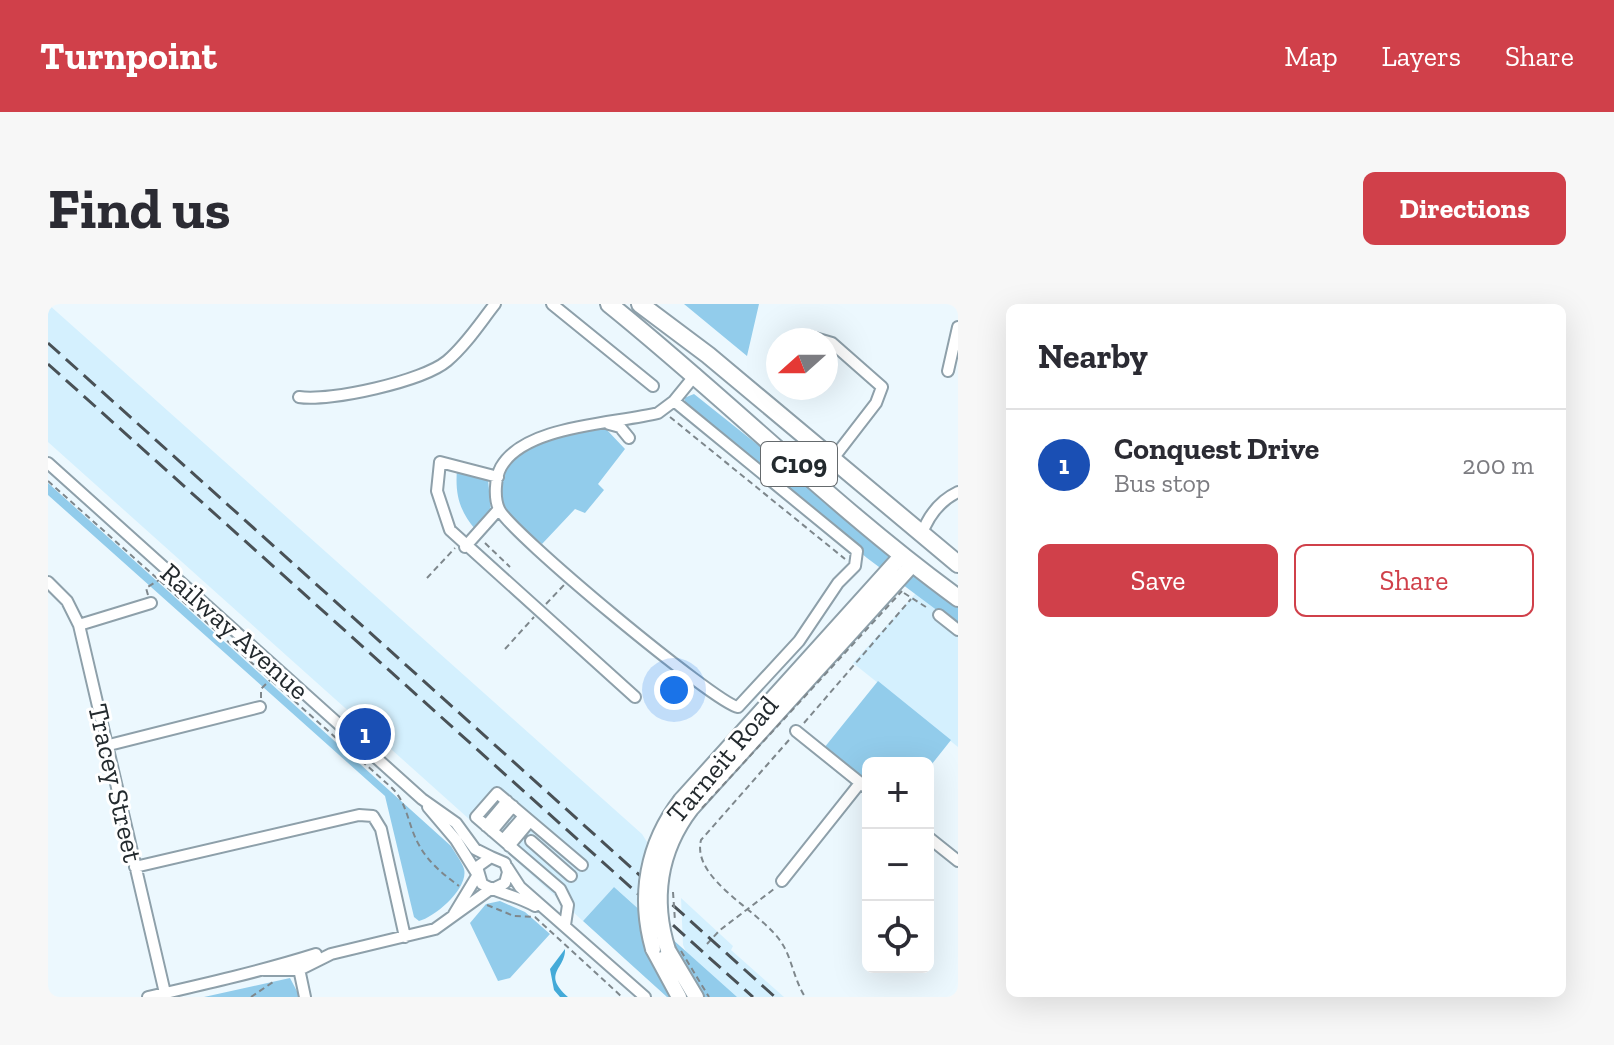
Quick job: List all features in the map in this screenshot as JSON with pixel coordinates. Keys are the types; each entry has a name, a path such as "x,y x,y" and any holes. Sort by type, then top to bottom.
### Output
{"highway":[{"name":"C109","path":"609,304 696,374 907,560 958,598"},
{"name":"C109","path":"640,304 708,355 958,564"},
{"path":"696,374 708,355"},
{"path":"907,560 921,536"}],"main road":[{"name":"Tarneit Road","path":"696,997 645,911 646,878 655,844 907,560"},
{"name":"Tarneit Road","path":"667,949 679,997"}],"street":[{"path":"299,397 326,397 432,371 462,346 495,304"},
{"path":"552,304 653,386"},
{"path":"948,371 958,327"},
{"path":"832,460 876,403 882,387 838,348"},
{"path":"465,547 499,509 498,477 514,451 534,439 663,410 696,374"},
{"path":"499,509 571,578 709,693 738,707 799,641 838,583 857,562 853,545 674,401"},
{"path":"607,423 620,427 629,438"},
{"path":"498,477 440,462 437,483 439,507 450,530 465,547 635,697"},
{"name":"Railway Avenue","path":"48,463 422,799 450,818 475,849 491,857"},
{"path":"921,536 933,512 946,498 958,492"},
{"name":"Tracey Street","path":"48,582 67,601 79,625 101,727 109,745 109,764 165,993"},
{"path":"79,625 151,603"},
{"path":"939,615 958,630"},
{"path":"109,745 260,707"},
{"path":"796,731 862,784"},
{"path":"782,881 862,788"},
{"path":"565,925 570,915 560,889 476,817 497,793 582,865"},
{"name":"Railway Avenue","path":"422,799 456,840 476,874"},
{"path":"516,809 498,836 506,865 520,887 645,997"},
{"path":"498,836 516,809"},
{"path":"135,867 359,815 373,816 381,829 405,937"},
{"path":"531,841 542,832"},
{"path":"498,836 531,841 571,876"},
{"path":"934,842 958,861"},
{"path":"473,896 476,874 482,860 491,857 506,865"},
{"path":"148,997 264,970 274,964 299,969 331,954 405,937 448,922 473,896 505,883 506,865"},
{"path":"476,874 482,884 555,916"},
{"path":"299,969 305,997"}],"path":[{"path":"663,410 843,559 857,562"},
{"path":"48,481 401,797 419,846 444,875 473,896 514,916 535,917 622,997"},
{"path":"151,603 146,588 159,580"},
{"path":"689,808 902,591"},
{"path":"805,997 793,976 785,947 749,909 706,872 699,849 701,840 911,599 939,615"},
{"path":"260,707 261,689 271,679"},
{"path":"707,944 782,881"},
{"path":"673,888 675,925"},
{"path":"667,949 709,997"},
{"path":"251,997 299,969"}],"shaded area":[{"path":"48,304 642,834 647,842 639,909 614,887 583,921 48,442"},
{"path":"684,304 759,304 747,356"},
{"path":"694,394 958,604 958,626 867,558 687,407 684,398"},
{"path":"606,429 625,449 598,484 604,490 585,513 575,509 542,544 506,510 499,490 502,473 513,459 529,449 570,435"},
{"path":"457,469 488,479 491,512 475,529 459,501"},
{"path":"48,483 451,846 463,866 464,877 456,893 442,908 419,921 414,917 385,796 48,495"},
{"path":"926,582 958,607 958,747 853,663"},
{"path":"878,681 951,740 934,761 934,757 862,757 862,778 824,748"},
{"path":"614,887 737,997 667,997 583,921"},
{"path":"681,898 733,946 731,950 784,997 715,997 695,971 683,945"},
{"path":"500,901 525,912 550,934 510,978 498,981 470,923 486,904"},
{"path":"565,949 555,977 568,997 560,997 554,990 550,969"},
{"path":"290,978 300,997 204,997"}],"railway":[{"path":"48,343 775,997"},
{"path":"48,364 753,997"}],"place":[{"name":"Conquest Drive","path":"365,734"}]}
